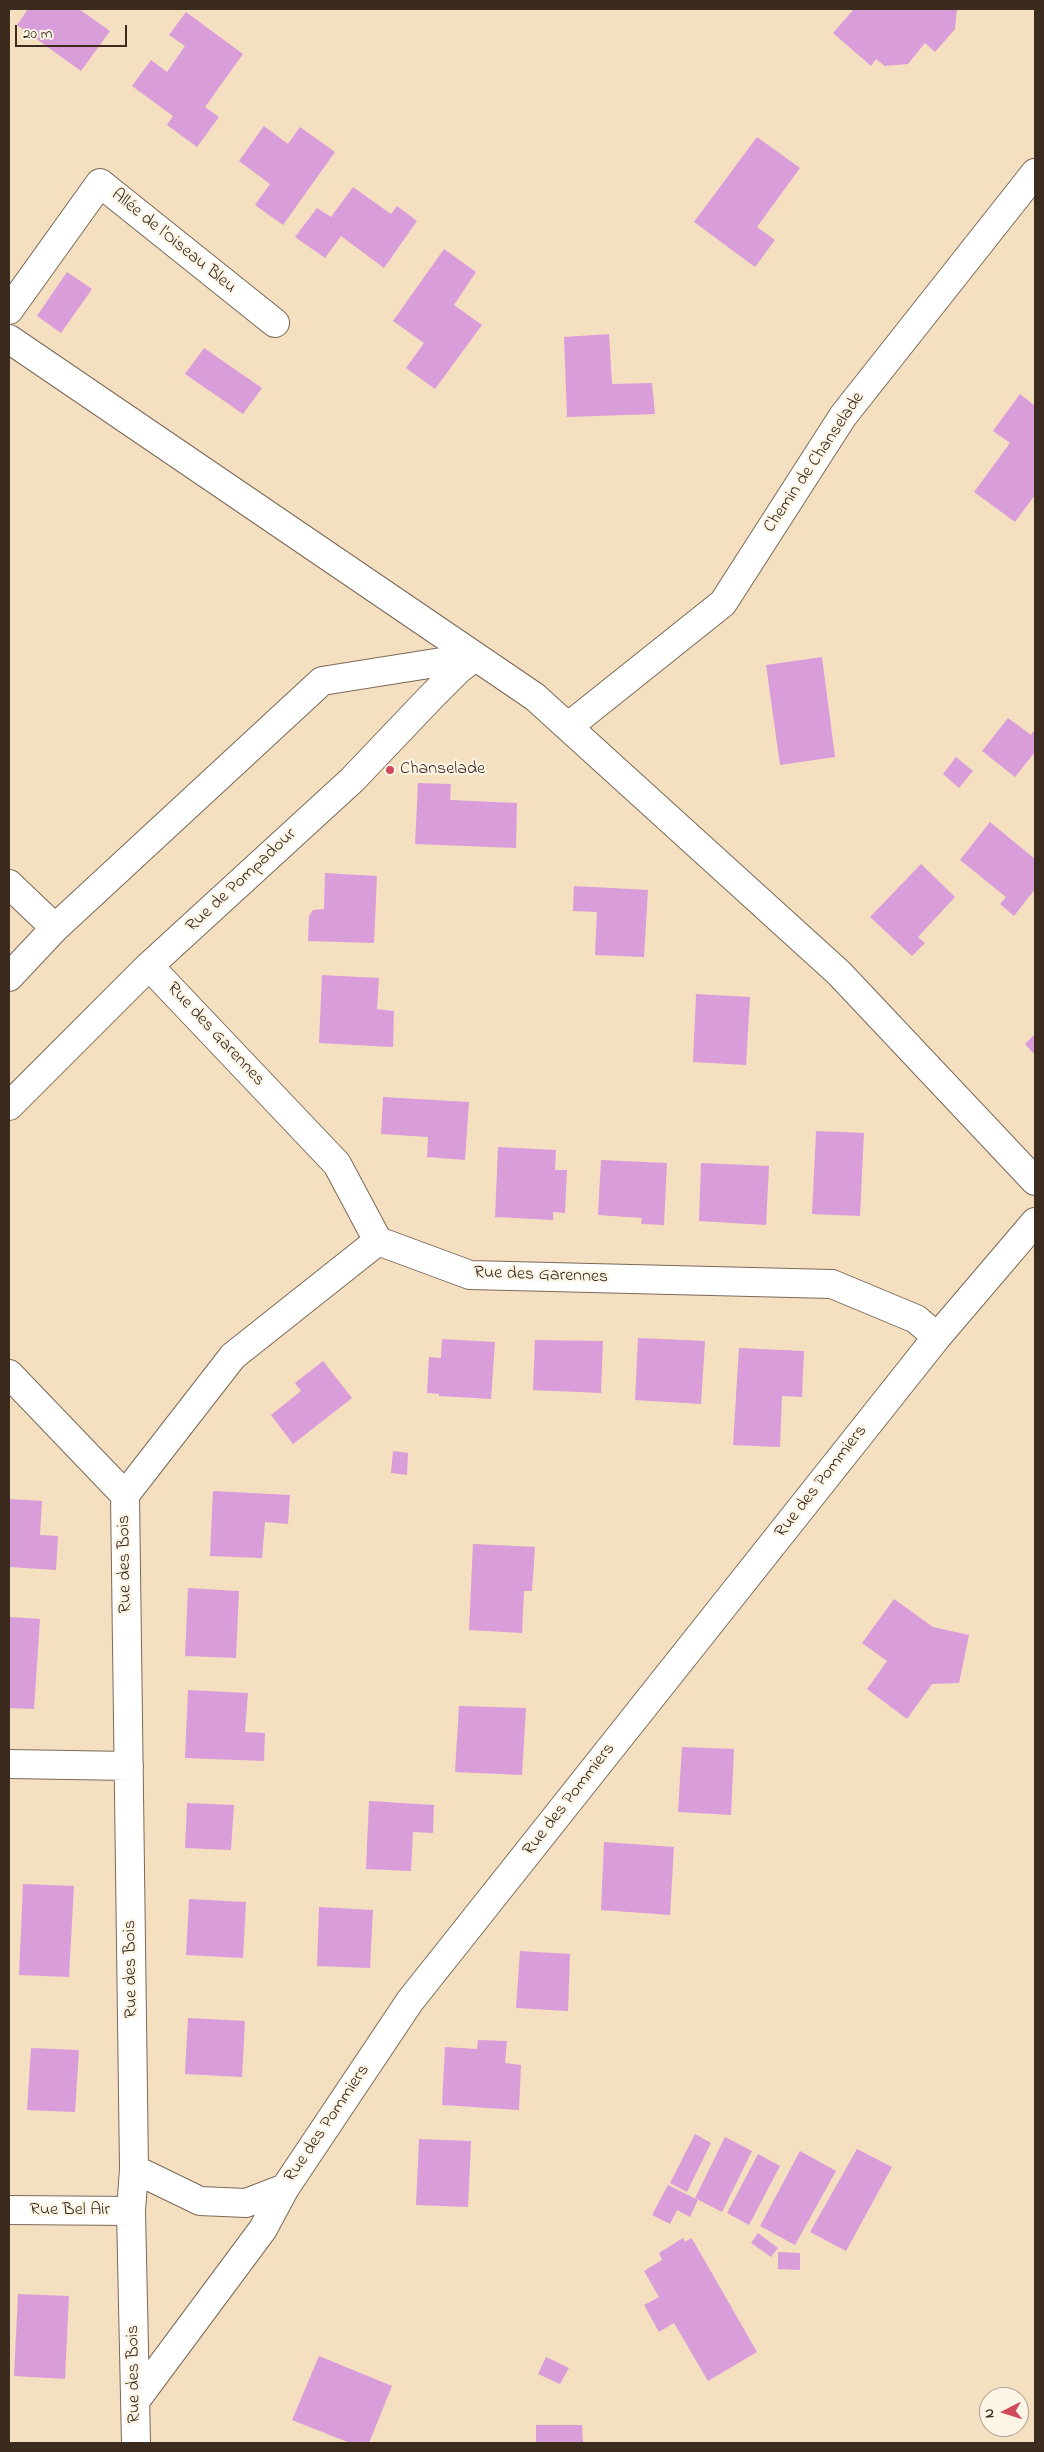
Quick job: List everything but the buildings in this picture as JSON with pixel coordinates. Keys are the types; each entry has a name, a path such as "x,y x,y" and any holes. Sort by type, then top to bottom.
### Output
{"street":[{"name":"Chemin de Chanselade","path":"569,726 723,603 843,416 1035,173"},
{"name":"Allée de l'Oiseau Bleu","path":"9,310 100,183 275,323"},
{"path":"9,339 535,697 839,973 1035,1180"},
{"path":"9,976 55,928 322,682 475,657"},
{"name":"Rue de Pompadour","path":"9,1106 149,966 352,780 459,669 475,657"},
{"path":"9,884 55,928"},
{"name":"Rue des Garennes","path":"149,966 337,1164 378,1242 470,1275 832,1284 916,1319 937,1337"},
{"name":"Rue des Pommiers","path":"136,2400 263,2229 285,2188 410,2001 937,1337 1035,1222"},
{"name":"Rue des Bois","path":"136,2443 131,2211 134,2169 125,1495 233,1356 378,1242"},
{"name":"Rue des Bois","path":"9,1374 125,1495"},
{"path":"9,1764 129,1766"},
{"path":"134,2169 200,2200 246,2203 285,2188"},
{"name":"Rue Bel Air","path":"9,2210 131,2211"}],"place":[{"name":"Chanselade","path":"390,770"}]}
